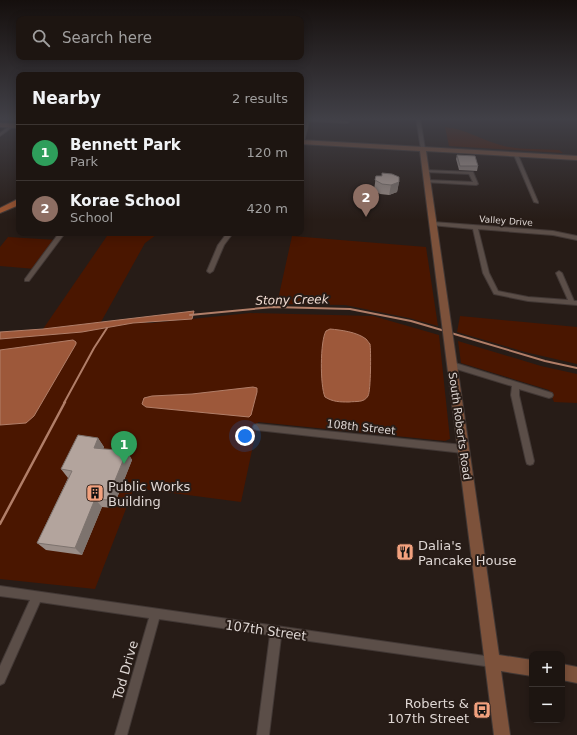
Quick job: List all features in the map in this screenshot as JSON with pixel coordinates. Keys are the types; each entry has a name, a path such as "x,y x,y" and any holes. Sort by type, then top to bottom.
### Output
{"main road":[{"path":"0,211 16,203"}],"street":[{"path":"413,152 424,158"},
{"name":"South Roberts Road","path":"423,152 502,735"},
{"path":"474,152 577,158"},
{"path":"516,155 536,202"},
{"path":"426,171 471,173 476,184 427,181"},
{"name":"Valley Drive","path":"433,224 553,233 577,238"},
{"path":"475,227 486,273 496,293 528,298 574,302"},
{"path":"26,280 60,236"},
{"path":"210,271 221,245 228,236"},
{"path":"559,272 574,302"},
{"path":"452,365 549,395"},
{"path":"516,384 515,395 530,461"},
{"name":"108th Street","path":"257,427 463,448"},
{"name":"107th Street","path":"0,591 529,668"},
{"path":"0,679 37,596"},
{"name":"Tod Drive","path":"121,735 156,614"},
{"path":"263,735 276,632"},
{"path":"565,673 577,675"}],"shaded area":[{"path":"107,236 155,236 145,243 101,322 43,329"},
{"path":"292,236 426,247 438,326 409,318 345,305 277,304"},
{"path":"8,237 57,240 35,269 0,266 0,247"},
{"path":"194,311 192,319 133,323 82,332 0,339 0,332 43,329"},
{"path":"250,313 373,316 439,335 450,439 445,441 258,422 241,502 134,488 95,589 0,579 0,339 82,332 133,323 152,323"},
{"path":"460,316 577,327 577,364 525,352 457,332"},
{"path":"330,329 354,333 366,339 370,344 370,386 368,396 362,401 340,402 325,397 322,383 322,353 324,336 326,331"},
{"path":"73,340 76,344 34,416 26,423 0,425 0,350"},
{"path":"458,341 541,366 577,374 577,403 554,402 549,390 461,363"},
{"path":"253,387 257,388 257,392 251,415 249,417 146,407 142,404 144,398 152,396 192,394"}],"building":[{"path":"457,155 475,156 478,166 460,166"},
{"path":"382,173 392,174 399,177 399,182 391,185 382,184 375,180 376,176 382,176"},
{"name":"Public Works Building","path":"78,435 98,438 94,448 127,451 107,500 95,499 75,548 37,543 72,471 61,469"}],"waterway":[{"name":"Stony Creek","path":"190,315 273,307 350,309 411,321 445,331"},
{"path":"64,403 94,348 107,328"},
{"name":"Stony Creek","path":"451,333 545,361 577,368"},
{"path":"0,524 65,402"}],"place":[{"name":"Korae School","path":"366,217"},
{"name":"Bennett Park","path":"124,464"},
{"name":"Public Works Building","path":"95,493"},
{"name":"Dalia's Pancake House","path":"405,552"},
{"name":"Roberts & 107th Street","path":"482,710"}]}
